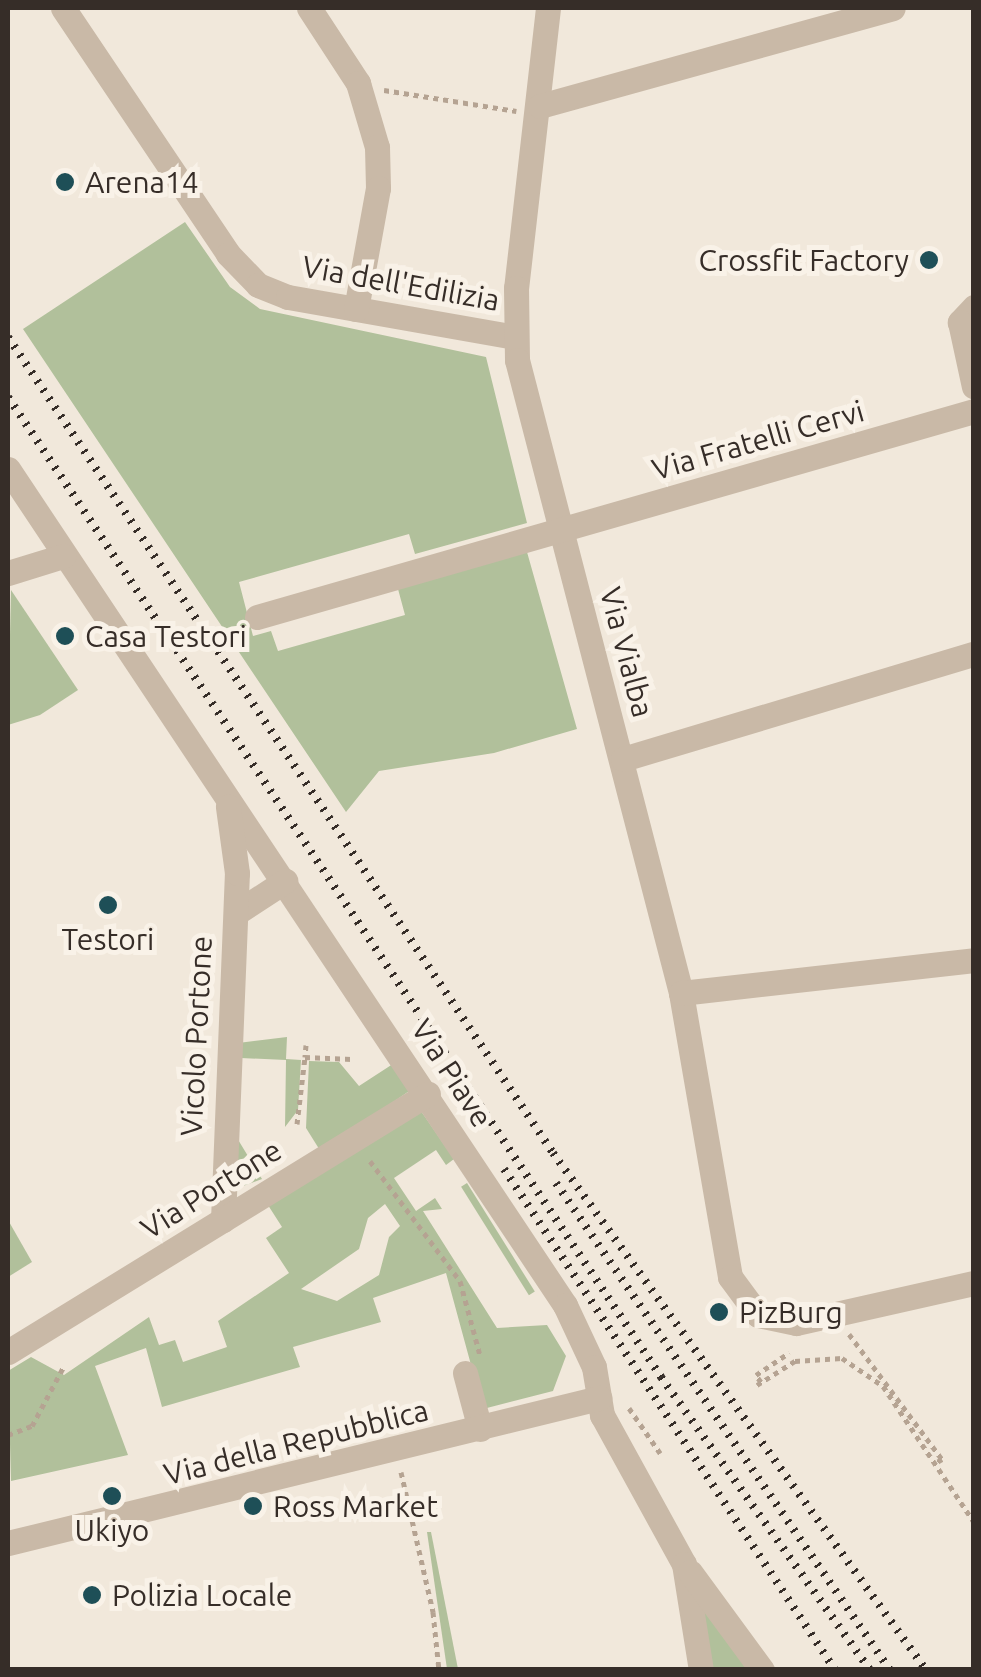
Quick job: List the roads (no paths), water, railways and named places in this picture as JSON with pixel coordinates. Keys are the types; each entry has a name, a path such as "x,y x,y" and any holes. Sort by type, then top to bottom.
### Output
{"street":[{"name":"Via dell'Edilizia","path":"63,8 248,277 288,297 514,337"},
{"path":"310,8 358,83 377,147 378,188 356,309"},
{"name":"Via Vialba","path":"548,8 530,109 514,337 560,531 633,797 681,993 727,1264 746,1306 769,1318 810,1322 974,1283"},
{"path":"530,109 893,8"},
{"path":"974,307 960,322 974,386"},
{"name":"Via Fratelli Cervi","path":"257,617 974,411"},
{"path":"8,469 63,556 8,573"},
{"name":"Via Piave","path":"63,556 428,1094 565,1305 588,1350 612,1437 662,1515 684,1564"},
{"path":"623,760 974,654"},
{"path":"226,797 236,913"},
{"name":"Vicolo Portone","path":"223,1220 236,913 285,881"},
{"path":"681,993 974,960"},
{"name":"Via Portone","path":"18,1346 428,1094"},
{"path":"474,1369 480,1429"},
{"name":"Via della Repubblica","path":"8,1543 396,1452 599,1398"},
{"path":"684,1564 702,1670"},
{"path":"684,1564 762,1670"}],"railway":[{"path":"8,337 553,1153 926,1670"},
{"path":"8,397 661,1377 870,1670"},
{"path":"504,1169 835,1670"},
{"path":"556,1183 890,1670"}],"place":[{"name":"Arena14","path":"65,182"},
{"name":"Crossfit Factory","path":"929,260"},
{"name":"Casa Testori","path":"65,636"},
{"name":"Testori","path":"108,905"},
{"name":"PizBurg","path":"719,1312"},
{"name":"Ukiyo","path":"112,1496"},
{"name":"Ross Market","path":"253,1506"},
{"name":"Polizia Locale","path":"92,1595"}]}
